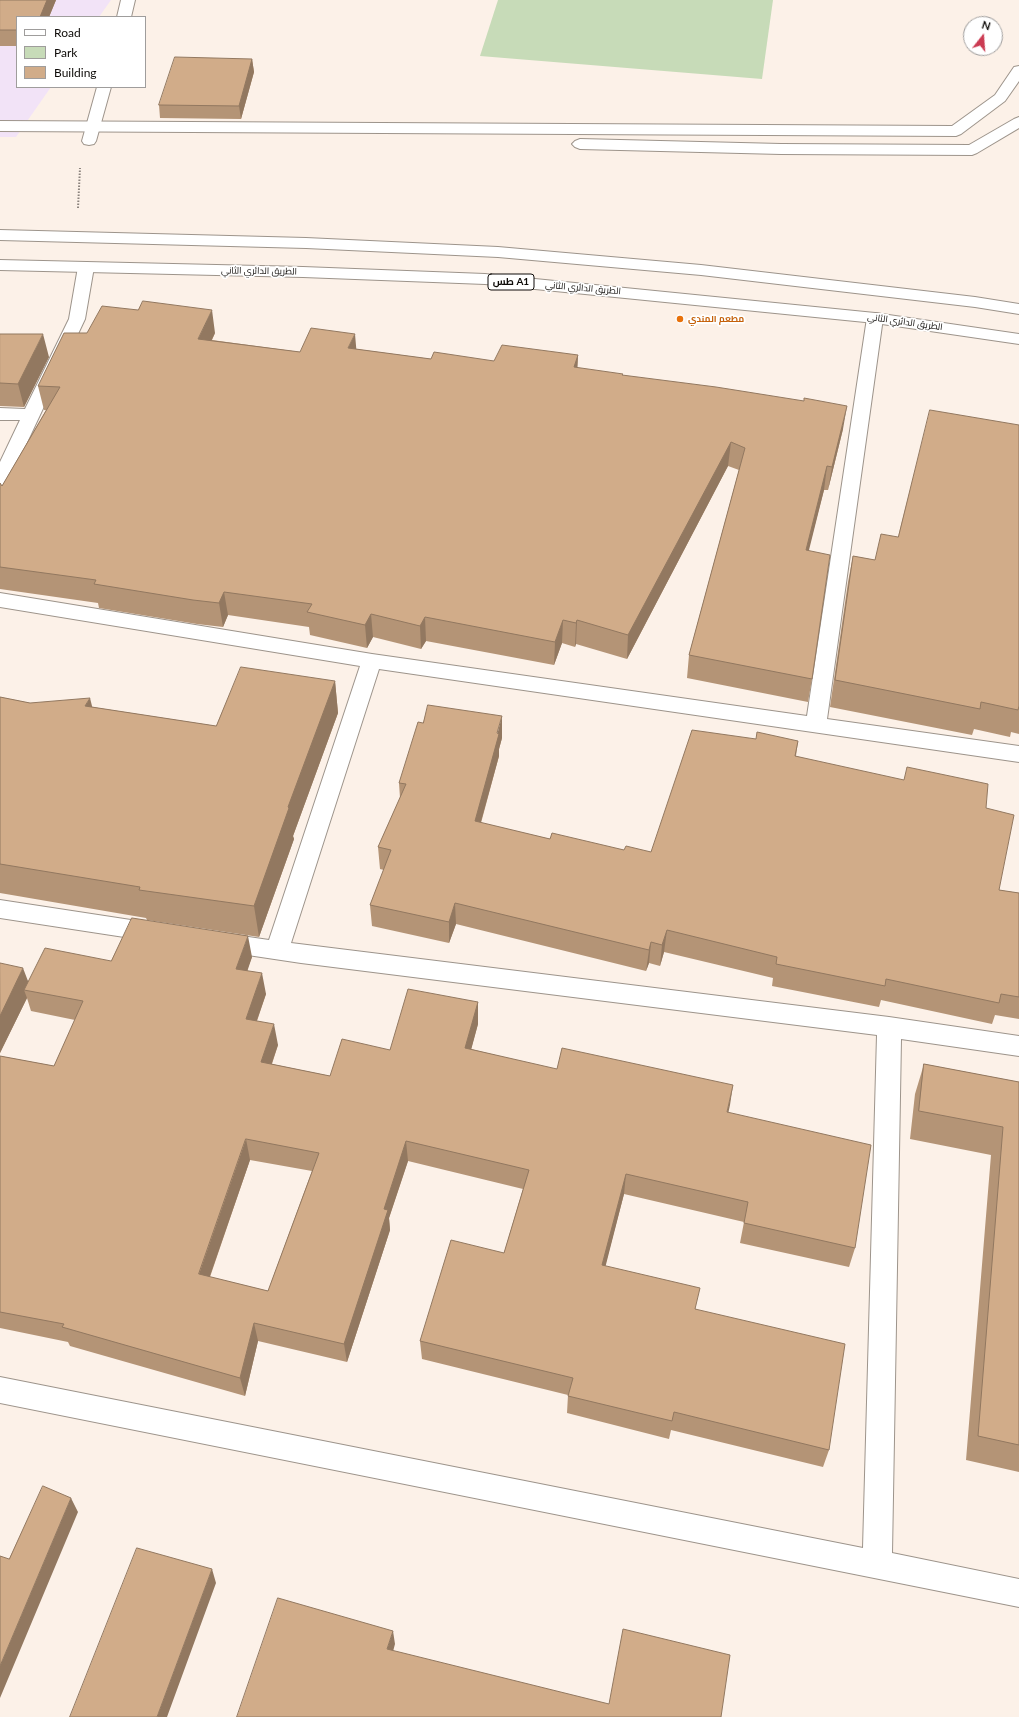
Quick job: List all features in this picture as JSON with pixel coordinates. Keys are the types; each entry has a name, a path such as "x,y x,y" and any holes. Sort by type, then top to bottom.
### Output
{"main road":[{"path":"0,126 956,131 1000,98 1019,70"},
{"path":"0,139 549,143 781,149 972,150 1019,122"},
{"path":"0,235 298,243 498,252 709,271 959,300 1019,309"},
{"name":"الطريق الدائري الثاني","path":"0,265 303,272 485,279 875,318 1019,339"},
{"path":"0,481 76,319 86,267"},
{"path":"816,726 875,318"},
{"path":"0,414 31,415"},
{"path":"0,600 372,661 1019,754"},
{"path":"277,950 372,661"},
{"path":"0,909 177,936"},
{"path":"200,939 1019,1046"},
{"path":"877,1564 889,1028"},
{"path":"0,1390 1019,1593"}],"lane":[{"path":"124,16 128,0"},
{"path":"89,140 104,88"}],"path":[{"path":"77,237 78,171 89,140"}],"shaded area":[{"path":"0,0 111,0 100,16 16,16 16,88 50,88 16,137 0,137"}],"green space":[{"path":"498,0 773,0 762,79 480,56"}],"building":[{"path":"0,0 47,0 40,16 16,16 16,30 0,30"},
{"path":"175,57 252,59 239,106 159,105"},
{"path":"143,301 212,310 198,339 300,352 311,328 355,334 348,348 431,359 434,352 494,361 502,345 578,355 574,367 804,401 804,398 847,406 832,467 827,466 806,550 830,555 812,679 689,655 745,448 731,442 628,635 577,620 576,623 563,620 555,642 425,617 420,626 371,614 365,625 307,612 312,604 224,592 219,603 193,600 94,584 96,580 0,567 0,483 2,486 60,387 38,386 64,333 87,333 102,306 138,310"},
{"path":"0,334 43,334 18,384 0,383"},
{"path":"930,410 1019,425 1018,710 981,702 980,709 835,680 853,556 875,560 881,534 898,537"},
{"path":"241,667 335,681 288,807 289,808 254,906 139,890 140,887 0,864 0,697 30,703 90,698 85,706 216,726"},
{"path":"428,705 502,716 497,733 499,734 475,821 550,839 552,833 624,850 626,846 651,852 692,730 756,739 757,732 798,741 795,756 904,780 907,767 988,784 986,808 1014,815 999,890 1019,893 1019,997 1001,994 999,1003 886,979 885,986 776,964 777,957 667,930 662,945 651,942 649,950 455,903 449,922 370,905 391,850 378,847 406,784 399,783 418,722 423,723"},
{"path":"132,918 248,936 236,969 262,973 246,1019 274,1024 261,1062 330,1076 342,1039 390,1050 408,989 478,1002 465,1048 557,1069 562,1048 733,1085 727,1112 871,1145 855,1248 744,1223 748,1202 626,1174 602,1265 700,1288 695,1309 845,1344 829,1450 674,1412 672,1421 568,1396 573,1378 420,1341 451,1240 504,1253 529,1170 406,1141 384,1209 388,1210 344,1344 254,1323 240,1378 62,1327 64,1324 0,1312 0,1056 54,1066 83,1001 24,990 45,948 111,961","holes":["246,1139 319,1153 268,1291 199,1274"]},
{"path":"0,963 23,968 0,1016"},
{"path":"924,1064 1019,1082 1019,1445 978,1436 1003,1127 919,1111"},
{"path":"43,1486 71,1498 0,1666 0,1556 9,1559"},
{"path":"137,1548 212,1569 157,1717 70,1717"},
{"path":"278,1598 393,1631 387,1649 609,1704 623,1629 730,1655 721,1717 237,1717"}],"place":[{"name":"مطعم المندي","path":"680,319"}]}
